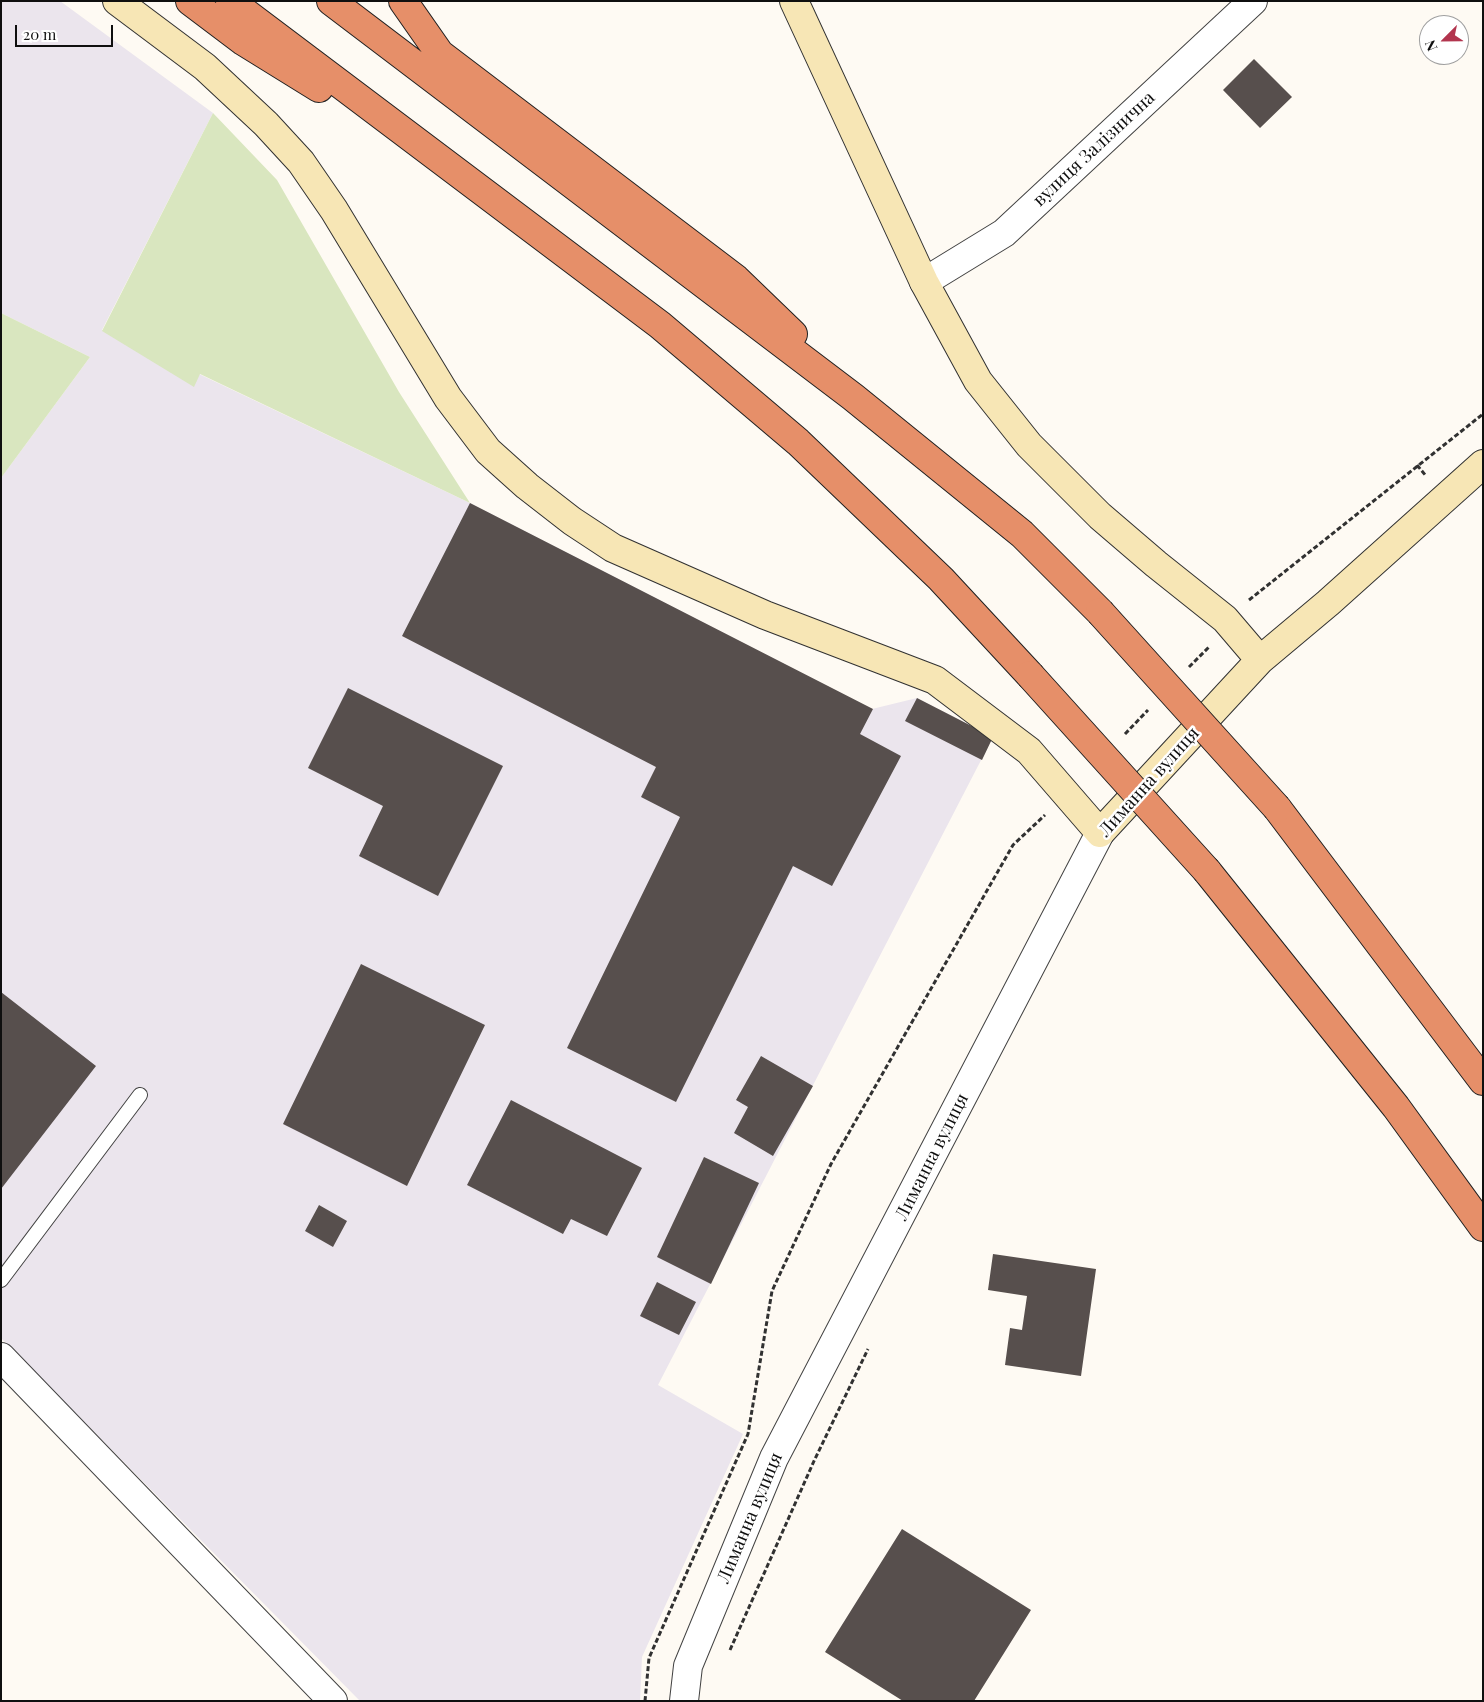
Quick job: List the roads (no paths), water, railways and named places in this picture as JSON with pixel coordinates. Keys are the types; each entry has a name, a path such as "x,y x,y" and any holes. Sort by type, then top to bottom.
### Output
{"highway":[{"path":"190,1 258,50 444,162"},
{"path":"230,1 660,325 798,442 941,579 1207,872 1396,1107 1483,1226"},
{"path":"331,1 853,397 1022,534 1100,612 1277,808 1483,1081"},
{"path":"403,1 440,54 736,279 769,309 853,397"}],"main road":[{"path":"117,1 204,67 266,124 301,162 334,210 448,398 488,451 527,486 572,522 614,548 765,615 935,680 1029,751 1100,833"},
{"path":"794,1 924,282 978,381 1029,445 1100,516 1225,619 1260,660"},
{"name":"Лиманна вулиця","path":"1100,833 1260,660 1336,596 1483,464"}],"street":[{"name":"вулиця Залізнична","path":"924,282 1004,233 1253,1"},
{"name":"Лиманна вулиця","path":"684,1701 688,1666 774,1458 1100,833"},
{"path":"1,1358 333,1701"}],"lane":[{"path":"1,1280 140,1095"}]}
